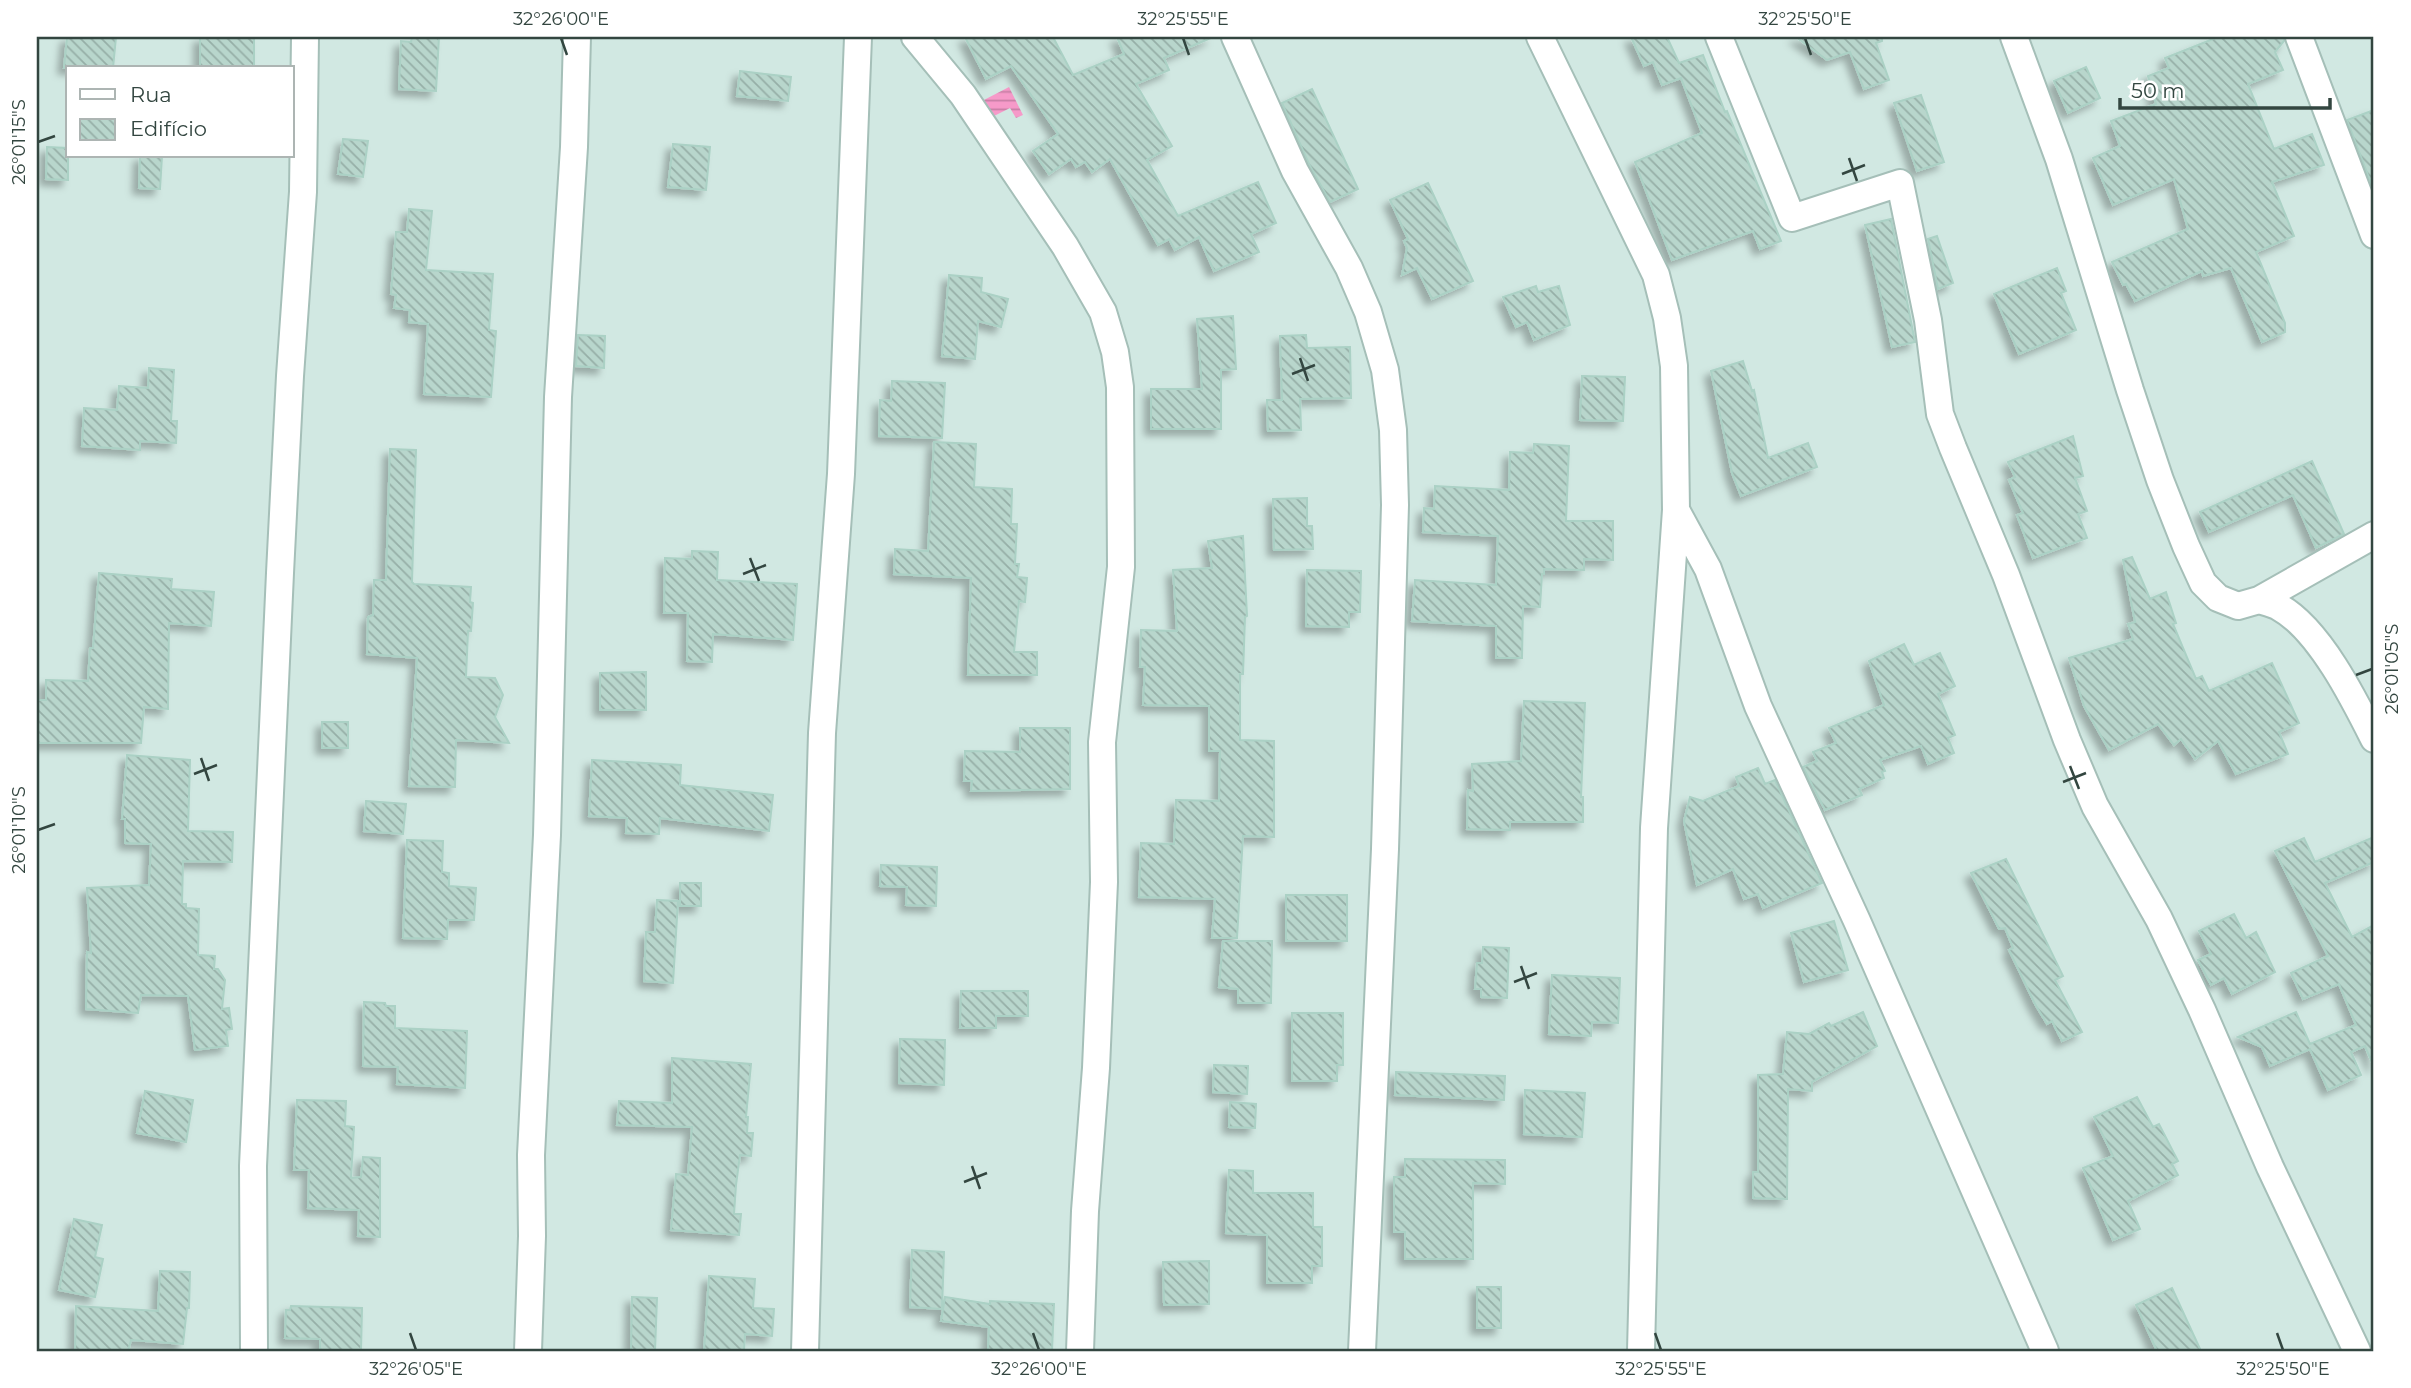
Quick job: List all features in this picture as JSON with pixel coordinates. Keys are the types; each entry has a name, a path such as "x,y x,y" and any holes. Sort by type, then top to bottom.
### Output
{"street":[{"path":"254,1351 253,1166 284,481 303,192 305,37"},
{"path":"528,1351 532,1236 531,1155 547,835 558,397 574,147 577,37"},
{"path":"805,1351 822,733 841,474 858,37"},
{"path":"915,37 963,95 1065,246 1103,312 1115,352 1120,387 1121,567 1102,742 1104,882 1096,1068 1085,1211 1080,1351"},
{"path":"1236,37 1296,171 1349,268 1368,312 1384,370 1393,430 1395,505 1385,849 1368,1171 1362,1351"},
{"path":"1540,37 1656,275 1667,318 1674,366 1675,510 1654,828 1641,1351"},
{"path":"1719,37 1792,218 1900,183 1928,320 1940,414 2006,575 2067,740 2095,806 2159,919 2192,988 2270,1167 2357,1351"},
{"path":"2014,37 2059,159 2101,302 2147,442 2186,546 2203,583 2218,598 2238,606 2259,600 2374,535"},
{"path":"2299,37 2374,235"},
{"path":"1675,510 1708,569 1758,706 1857,921 2045,1351"},
{"path":"2259,600 2279,607 2304,626 2322,648 2374,739"}],"shaded area":[{"path":"37,37 2374,37 2374,1351 37,1351"},
{"path":"1009,87 1023,115 1016,118 1010,108 990,118 982,101"}],"building":[{"path":"67,37 116,37 113,66 64,68"},
{"path":"200,37 254,37 254,66 200,66"},
{"path":"412,37 439,37 436,91 399,89 401,41 411,42"},
{"path":"965,37 1053,37 1073,75 1124,54 1117,37 1213,37 1164,58 1169,70 1136,84 1172,146 1147,160 1178,216 1258,182 1276,223 1251,234 1259,252 1214,271 1199,237 1175,250 1169,239 1158,245 1110,159 1092,172 1085,162 1076,167 1071,159 1049,174 1033,151 1058,134 1011,66 986,79"},
{"path":"1631,37 1667,37 1679,63 1703,55 1781,241 1760,249 1753,231 1672,260 1635,162 1702,133 1681,78 1662,85 1653,62 1644,66"},
{"path":"1796,37 1882,37 1882,41 1876,43 1889,80 1864,89 1850,52 1827,60"},
{"path":"2218,37 2284,37 2275,52 2283,70 2248,84 2274,149 2312,134 2324,165 2272,182 2294,236 2256,252 2285,323 2285,332 2262,342 2231,268 2203,276 2202,271 2135,301 2126,284 2123,285 2112,262 2188,229 2174,179 2113,205 2093,158 2120,146 2111,121 2156,104 2148,76 2169,68 2165,58"},
{"path":"2086,67 2100,98 2068,113 2054,81"},
{"path":"740,71 791,77 788,101 737,96"},
{"path":"1312,89 1358,189 1330,202 1309,164 1282,103"},
{"path":"1921,95 1944,162 1917,171 1894,103"},
{"path":"2374,110 2374,191 2347,120"},
{"path":"343,139 368,141 363,177 338,174"},
{"path":"673,144 710,147 706,190 668,187"},
{"path":"47,147 66,148 68,180 46,179"},
{"path":"140,158 162,158 160,189 139,188"},
{"path":"1428,183 1473,281 1432,299 1417,268 1402,275 1407,248 1404,241 1408,239 1390,200"},
{"path":"409,209 432,211 426,270 493,274 489,330 496,331 491,397 424,394 428,324 409,322 410,310 394,308 396,295 391,294 396,232 407,232"},
{"path":"1891,219 1915,342 1892,347 1865,225"},
{"path":"1937,236 1953,283 1938,289 1928,239"},
{"path":"2057,268 2066,291 2061,293 2076,330 2019,354 1994,294"},
{"path":"949,275 982,278 981,292 1008,299 1001,327 978,321 975,359 942,356"},
{"path":"1536,286 1538,292 1559,286 1570,325 1534,340 1527,322 1516,327 1503,297"},
{"path":"1233,316 1236,369 1221,370 1221,429 1151,429 1151,389 1202,389 1197,319"},
{"path":"578,335 605,336 604,368 576,366"},
{"path":"1306,335 1307,348 1350,347 1351,398 1300,399 1301,430 1268,431 1267,400 1282,400 1280,336"},
{"path":"1743,361 1752,391 1754,390 1768,458 1808,443 1817,467 1741,496 1732,473 1711,371"},
{"path":"149,368 174,370 171,421 177,421 176,443 140,441 140,450 82,446 84,408 117,410 119,386 148,388"},
{"path":"1582,376 1625,377 1623,421 1580,420"},
{"path":"892,381 945,383 942,438 879,436 880,400 891,401"},
{"path":"2073,436 2083,476 2075,478 2087,511 2078,514 2087,538 2033,558 2017,515 2023,513 2009,480 2015,477 2008,462"},
{"path":"934,442 976,444 974,487 1012,489 1011,524 1017,524 1017,577 1027,578 1025,602 1019,601 1014,652 1037,652 1037,675 968,675 971,578 894,574 895,549 928,551"},
{"path":"1534,444 1569,446 1566,521 1613,521 1613,560 1584,559 1584,570 1544,569 1540,607 1523,606 1522,658 1496,658 1496,626 1412,621 1415,580 1496,585 1498,536 1423,532 1424,508 1434,509 1435,486 1509,490 1510,452 1533,453"},
{"path":"390,449 416,450 412,582 471,587 470,602 473,603 471,631 468,631 466,677 495,678 503,695 495,717 509,743 456,740 455,787 409,786 417,658 367,654 368,617 373,615 374,580 386,580"},
{"path":"2312,461 2344,534 2316,548 2293,495 2209,532 2200,512"},
{"path":"1307,498 1307,526 1312,526 1313,549 1274,550 1273,499"},
{"path":"1243,536 1247,616 1243,674 1240,674 1240,740 1274,741 1274,837 1243,836 1237,938 1212,938 1215,899 1139,897 1141,843 1174,844 1176,800 1219,801 1220,751 1209,751 1209,706 1143,705 1145,667 1140,667 1141,630 1177,631 1173,570 1212,568 1208,541"},
{"path":"692,551 718,552 717,580 797,584 793,640 713,634 712,662 687,661 688,613 664,613 665,558 692,559"},
{"path":"2132,557 2150,599 2166,592 2176,623 2173,624 2196,679 2202,676 2209,691 2272,663 2299,723 2279,732 2288,754 2236,774 2218,741 2195,759 2181,739 2174,745 2158,724 2109,750 2084,706 2069,658 2133,639 2128,624 2135,622 2123,560"},
{"path":"1307,570 1361,571 1360,612 1349,612 1349,627 1306,626"},
{"path":"99,573 172,579 171,589 214,592 211,626 169,623 168,709 144,707 141,743 37,743 37,700 46,700 46,680 88,681"},
{"path":"1904,644 1914,665 1940,653 1955,686 1938,694 1955,735 1948,738 1954,753 1928,764 1921,746 1880,760 1885,771 1882,772 1884,778 1859,789 1862,795 1825,810 1803,767 1817,761 1813,752 1836,743 1829,728 1884,705 1869,661"},
{"path":"646,672 646,710 600,710 600,673"},
{"path":"1524,701 1585,703 1581,797 1583,822 1510,822 1510,830 1467,829 1468,790 1473,791 1472,764 1521,761"},
{"path":"322,722 348,722 348,748 322,748"},
{"path":"1020,728 1070,728 1070,789 971,791 972,781 964,781 965,751 1020,752"},
{"path":"127,755 190,760 188,831 233,832 232,862 183,861 182,904 186,904 186,908 199,909 198,955 215,956 214,969 218,969 225,980 222,1009 229,1008 232,1029 226,1030 228,1046 195,1050 188,996 141,995 138,1013 86,1009 87,952 91,953 87,888 149,885 151,844 125,843 125,819 122,819"},
{"path":"592,760 681,765 680,785 773,795 769,831 660,818 659,834 626,833 627,818 589,816"},
{"path":"1758,768 1765,784 1775,780 1822,883 1763,908 1758,894 1744,899 1733,869 1697,885 1684,821 1690,797 1703,801 1739,786 1736,777"},
{"path":"366,801 406,804 403,834 364,831"},
{"path":"2374,837 2374,862 2325,883 2352,937 2374,925 2374,1067 2365,1046 2351,1052 2361,1075 2328,1090 2310,1049 2270,1066 2262,1047 2238,1037 2296,1012 2310,1044 2356,1025 2339,984 2303,999 2291,973 2328,956 2275,851 2304,838 2315,862"},
{"path":"407,840 443,841 442,872 449,873 449,886 476,888 474,920 448,920 447,939 403,938"},
{"path":"2006,859 2063,976 2055,980 2082,1032 2062,1041 2052,1021 2047,1024 2035,1004 2009,950 2013,948 2005,928 1999,929 1971,873"},
{"path":"881,865 937,867 936,906 906,905 907,887 880,886"},
{"path":"680,883 701,883 701,906 680,906"},
{"path":"1286,895 1347,895 1347,941 1286,941"},
{"path":"657,900 678,901 673,983 644,981 646,932 655,932"},
{"path":"2234,914 2246,938 2256,932 2275,972 2232,994 2224,978 2211,985 2198,960 2211,954 2199,931"},
{"path":"1834,921 1848,970 1804,982 1791,933"},
{"path":"1223,941 1272,941 1271,1003 1238,1003 1238,989 1219,987"},
{"path":"1483,947 1509,948 1507,998 1481,997 1481,989 1475,989 1477,963 1482,963"},
{"path":"1552,975 1620,978 1618,1023 1592,1022 1591,1036 1549,1034"},
{"path":"961,991 1028,991 1028,1016 996,1016 996,1028 960,1028"},
{"path":"364,1002 395,1006 395,1028 467,1031 465,1088 397,1084 398,1067 363,1066"},
{"path":"1863,1012 1877,1046 1812,1082 1812,1091 1788,1089 1787,1199 1753,1198 1753,1172 1758,1172 1758,1075 1783,1074 1787,1032 1809,1034 1829,1023 1831,1026"},
{"path":"1292,1013 1343,1013 1343,1065 1337,1065 1337,1081 1292,1081"},
{"path":"900,1039 945,1040 944,1085 899,1083"},
{"path":"672,1058 751,1064 746,1117 747,1133 753,1133 751,1156 740,1155 734,1214 741,1214 739,1235 671,1230 676,1174 688,1175 692,1127 617,1125 619,1101 672,1103"},
{"path":"1214,1065 1248,1066 1247,1094 1213,1092"},
{"path":"1396,1072 1505,1076 1504,1100 1395,1095"},
{"path":"1525,1090 1585,1093 1582,1137 1524,1134"},
{"path":"145,1091 193,1100 186,1142 137,1133"},
{"path":"2137,1097 2153,1127 2159,1124 2178,1161 2172,1164 2178,1175 2128,1201 2140,1229 2113,1240 2083,1168 2113,1156 2094,1117"},
{"path":"297,1100 346,1101 345,1126 354,1127 351,1178 361,1177 363,1157 380,1158 380,1237 358,1236 359,1210 308,1208 309,1170 294,1170"},
{"path":"1230,1102 1256,1104 1255,1128 1229,1127"},
{"path":"1405,1159 1505,1160 1505,1184 1473,1183 1473,1259 1405,1259 1405,1232 1394,1232 1394,1177 1405,1177"},
{"path":"1229,1170 1253,1171 1253,1193 1313,1193 1313,1227 1322,1227 1322,1266 1312,1266 1312,1283 1267,1283 1267,1235 1226,1233"},
{"path":"74,1219 102,1225 95,1257 103,1259 95,1297 59,1290"},
{"path":"912,1250 944,1252 942,1309 910,1307"},
{"path":"1209,1261 1209,1304 1164,1305 1163,1262"},
{"path":"160,1271 190,1272 189,1308 183,1344 131,1340 128,1351 75,1351 76,1306 158,1311"},
{"path":"709,1276 755,1279 753,1308 774,1309 772,1336 745,1334 744,1351 704,1351"},
{"path":"1477,1287 1501,1287 1501,1328 1477,1328"},
{"path":"2172,1288 2201,1351 2157,1351 2136,1305"},
{"path":"632,1297 657,1298 655,1351 631,1351"},
{"path":"945,1297 990,1304 990,1301 1054,1304 1052,1351 988,1351 989,1327 941,1321"},
{"path":"291,1306 362,1308 361,1351 320,1351 320,1339 285,1338 286,1310 290,1310"}]}
